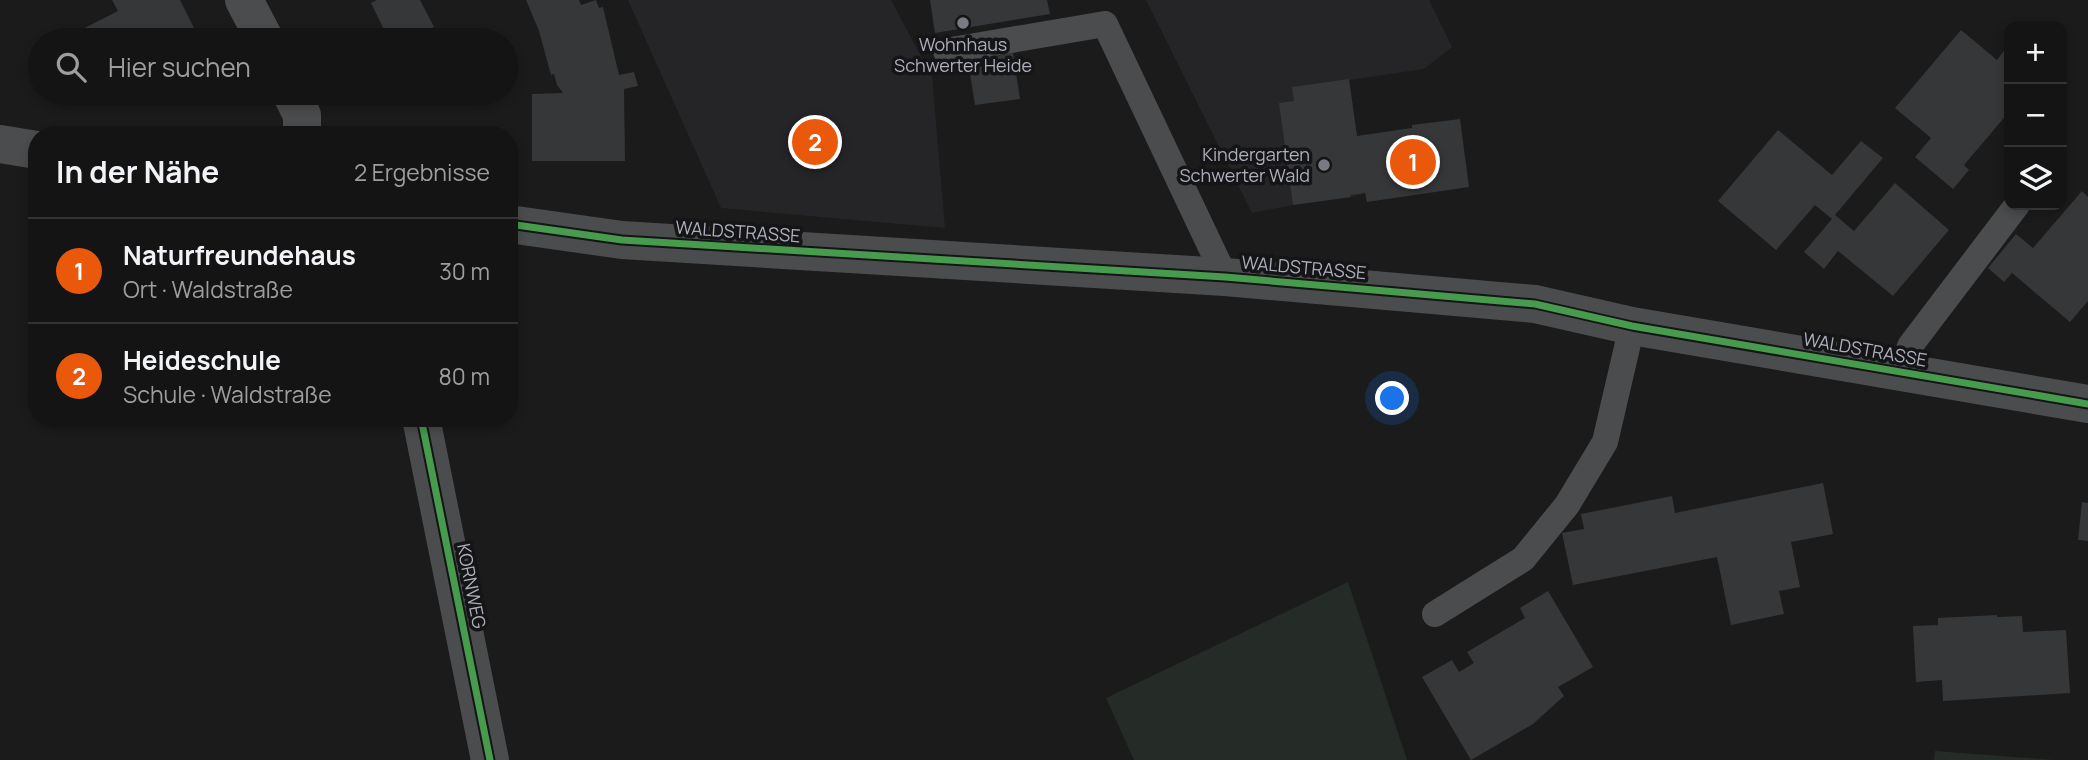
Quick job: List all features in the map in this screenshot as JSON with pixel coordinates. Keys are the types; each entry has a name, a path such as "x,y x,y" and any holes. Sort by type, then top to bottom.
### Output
{"street":[{"path":"244,0 259,28"},
{"path":"297,105 302,114 302,126"},
{"path":"0,144 28,149"},
{"name":"WALDSTRASSE","path":"518,225 622,240 1225,277 1535,304 1632,326 2088,404"},
{"name":"KORNWEG","path":"423,427 490,760"}],"lane":[{"path":"946,51 1105,24 1225,277"},
{"path":"1903,373 1910,346 2013,210"},
{"path":"1434,614 1523,559 1567,505 1605,442 1632,326"}],"shaded area":[{"path":"628,0 891,0 932,77 945,228 721,208"},
{"path":"1146,0 1429,0 1452,47 1424,69 1349,80 1365,193 1252,213"},
{"path":"1348,582 1407,760 1134,760 1106,698"},
{"path":"1935,751 2054,760 1934,760"}],"building":[{"path":"112,0 180,0 194,28 85,28 118,11"},
{"path":"377,0 420,0 434,27 383,28 371,3"},
{"path":"526,0 579,0 581,5 596,0 599,8 603,7 619,75 634,72 638,86 624,89 625,161 532,161 532,94 563,93 554,74 551,75 539,31"},
{"name":"Wohnhaus Schwerter Heide","path":"930,0 1047,0 1050,14 935,33"},
{"path":"1961,30 1997,60 2004,51 2004,118 1964,165 1969,170 1953,189 1915,157 1931,138 1895,108"},
{"path":"1013,53 1020,99 975,105 968,61"},
{"path":"1349,79 1357,136 1460,119 1469,187 1367,202 1365,193 1293,205 1279,103 1294,101 1292,87"},
{"path":"1778,130 1832,175 1861,141 1883,158 1835,215 1854,231 1895,183 1949,230 1893,296 1838,251 1824,269 1804,252 1832,219 1815,205 1776,250 1718,201"},
{"path":"2082,191 2088,197 2088,301 2070,322 2012,273 2004,282 1988,268 2016,234 2033,248"},
{"path":"1823,483 1833,534 1791,542 1800,587 1779,591 1784,614 1731,625 1717,557 1573,585 1562,533 1584,529 1581,514 1672,496 1675,513"},
{"path":"2082,502 2088,503 2088,541 2078,540"},
{"path":"1548,591 1593,667 1558,687 1564,696 1533,724 1471,760 1422,677 1452,660 1459,672 1474,663 1467,652 1525,618 1520,608"},
{"path":"2022,616 2023,632 2066,630 2070,693 1943,701 1942,680 1916,682 1913,626 1938,625 1938,618"}],"cycle path":[{"path":"518,225 622,240 1225,277 1535,304 1632,326 2088,404"},
{"path":"423,427 490,760"}],"place":[{"name":"Wohnhaus Schwerter Heide","path":"963,23"},
{"name":"Heideschule","path":"815,142"},
{"name":"Naturfreundehaus","path":"1413,162"},
{"name":"Kindergarten Schwerter Wald","path":"1324,165"}]}
